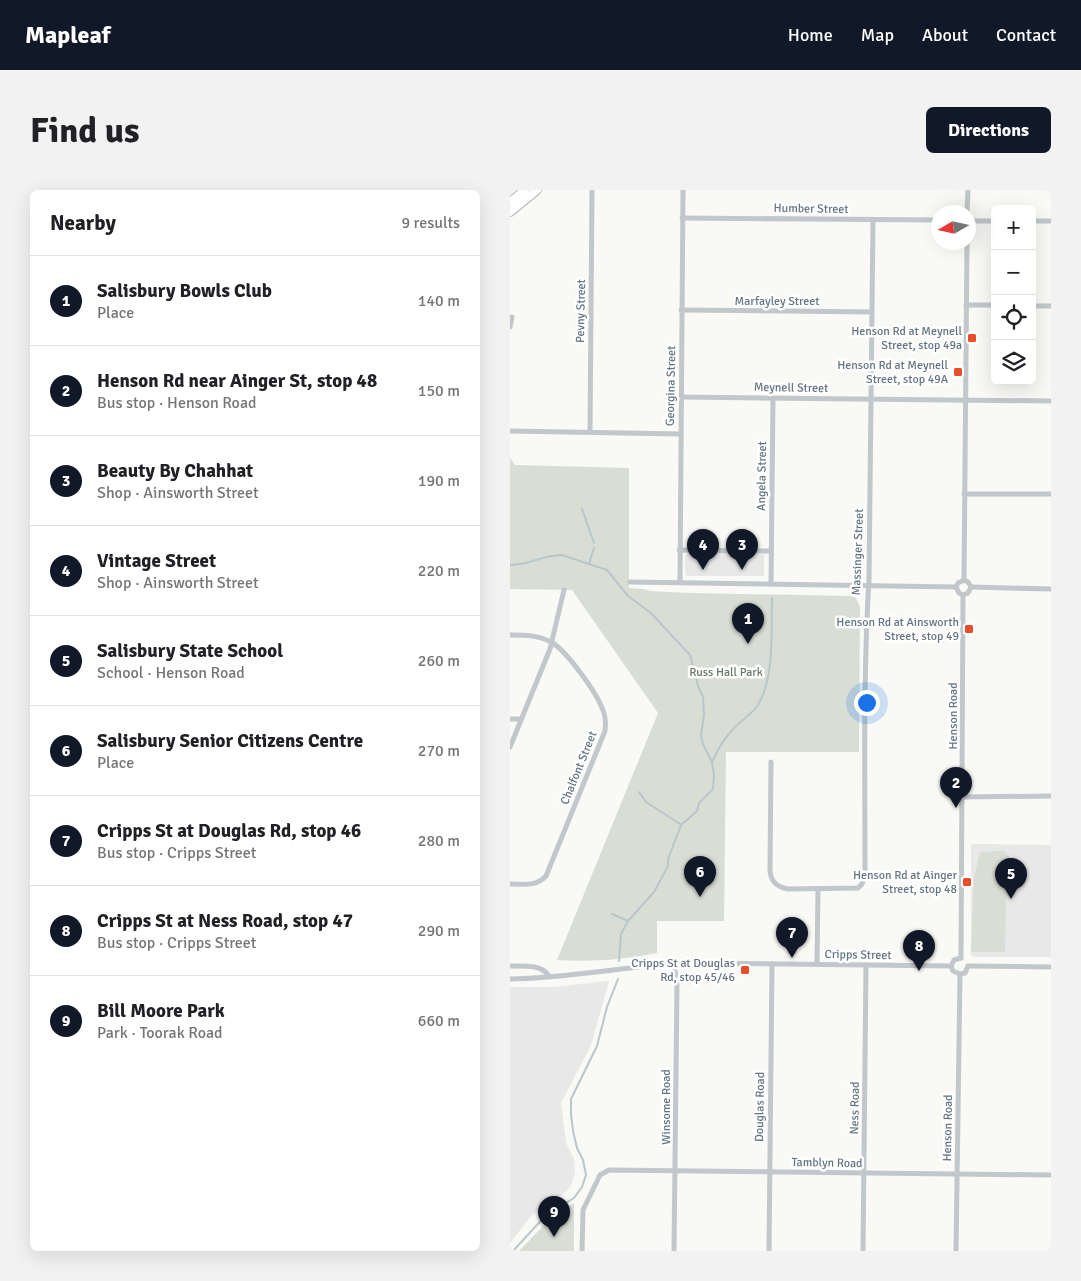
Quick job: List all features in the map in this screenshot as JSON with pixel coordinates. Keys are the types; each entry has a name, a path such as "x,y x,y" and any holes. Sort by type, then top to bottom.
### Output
{"main road":[{"path":"510,202 525,190"},
{"path":"510,212 537,190"}],"street":[{"name":"Pevny Street","path":"590,432 592,190"},
{"name":"Georgina Street","path":"680,583 683,190"},
{"path":"967,205 968,190"},
{"name":"Humber Street","path":"682,218 931,220"},
{"name":"Massinger Street","path":"818,889 853,888 862,884 865,875 873,220"},
{"path":"976,220 991,221"},
{"path":"1036,221 1051,221"},
{"path":"964,580 967,250"},
{"path":"966,305 991,306"},
{"path":"1036,306 1051,306"},
{"name":"Marfayley Street","path":"681,310 872,312"},
{"path":"510,326 512,317"},
{"name":"Meynell Street","path":"681,397 1051,401"},
{"name":"Angela Street","path":"771,584 772,398"},
{"path":"510,431 680,434"},
{"path":"964,494 1051,494"},
{"path":"679,550 771,551"},
{"path":"956,587 958,583 964,580"},
{"path":"964,580 970,583 971,587"},
{"path":"630,582 956,587"},
{"path":"956,587 959,593 963,595 968,593 971,587"},
{"path":"971,587 1051,588"},
{"path":"510,747 552,642 564,590"},
{"name":"Henson Road","path":"961,958 963,595"},
{"path":"510,635 536,636 552,642"},
{"name":"Chalfont Street","path":"510,884 533,884 546,876 604,731 605,718 598,699 567,655 552,642"},
{"path":"510,719 521,719"},
{"path":"772,762 770,871 777,886 788,889 818,889 817,964"},
{"path":"962,797 1051,796"},
{"path":"961,958 967,962 968,966 966,971 960,974 953,971 951,966 954,960 961,958"},
{"name":"Cripps Street","path":"510,979 549,977 674,964 951,966"},
{"name":"Winsome Road","path":"674,964 677,984 674,1251"},
{"name":"Douglas Road","path":"769,1251 772,964"},
{"name":"Ness Road","path":"863,1251 866,965"},
{"path":"510,966 540,968 547,972 549,977"},
{"path":"968,966 1051,967"},
{"name":"Henson Road","path":"956,1251 960,974"},
{"name":"Tamblyn Road","path":"582,1251 584,1210 600,1175 614,1170 1051,1175"}],"shaded area":[{"path":"690,552 764,554 764,576 687,576 685,573 685,556"},
{"path":"971,844 1051,845 1051,957 974,957 971,955"},
{"path":"609,981 591,1045 561,1103 566,1143 574,1159 575,1172 571,1186 563,1194 531,1216 510,1243 510,987 555,987"}],"green space":[{"name":"Russ Hall Park","path":"510,458 515,465 629,468 629,588 689,593 850,596 855,597 860,606 859,752 726,752 724,921 657,921 657,953 607,960 557,960 658,713 572,590 510,589"},
{"path":"1004,851 1010,858 1010,895 1006,896 1005,952 971,952 974,878 980,852"},
{"path":"574,1203 574,1251 519,1251 547,1222"}],"waterway":[{"path":"582,509 594,543"},
{"path":"589,564 594,548"},
{"path":"510,565 562,555 607,570 628,596 651,613 690,655 698,686 703,697 704,714 701,736 712,762 714,775 713,789 699,803 697,811 681,825 668,859 668,866 654,892 628,921 621,934 619,961"},
{"path":"712,762 724,739 756,708 763,693 770,667 772,598"},
{"path":"639,792 646,802 680,824"},
{"path":"612,914 628,921"},
{"path":"513,1251 547,1214 574,1198 582,1187 586,1175 573,1131 571,1099 597,1046 607,1007 618,979"}],"place":[{"name":"Henson Rd at Meynell Street, stop 49a","path":"972,338"},
{"name":"Henson Rd at Meynell Street, stop 49A","path":"958,372"},
{"name":"Vintage Street","path":"703,570"},
{"name":"Beauty By Chahhat","path":"742,570"},
{"name":"Henson Rd at Ainsworth Street, stop 49","path":"969,629"},
{"name":"Salisbury Bowls Club","path":"748,644"},
{"name":"Henson Rd near Ainger St, stop 48","path":"956,808"},
{"name":"Henson Rd at Ainger Street, stop 48","path":"967,882"},
{"name":"Salisbury Senior Citizens Centre","path":"700,897"},
{"name":"Salisbury State School","path":"1011,899"},
{"name":"Cripps St at Douglas Rd, stop 46","path":"792,958"},
{"name":"Cripps St at Douglas Rd, stop 45/46","path":"745,970"},
{"name":"Cripps St at Ness Road, stop 47","path":"919,971"},
{"name":"Bill Moore Park","path":"554,1237"}]}
